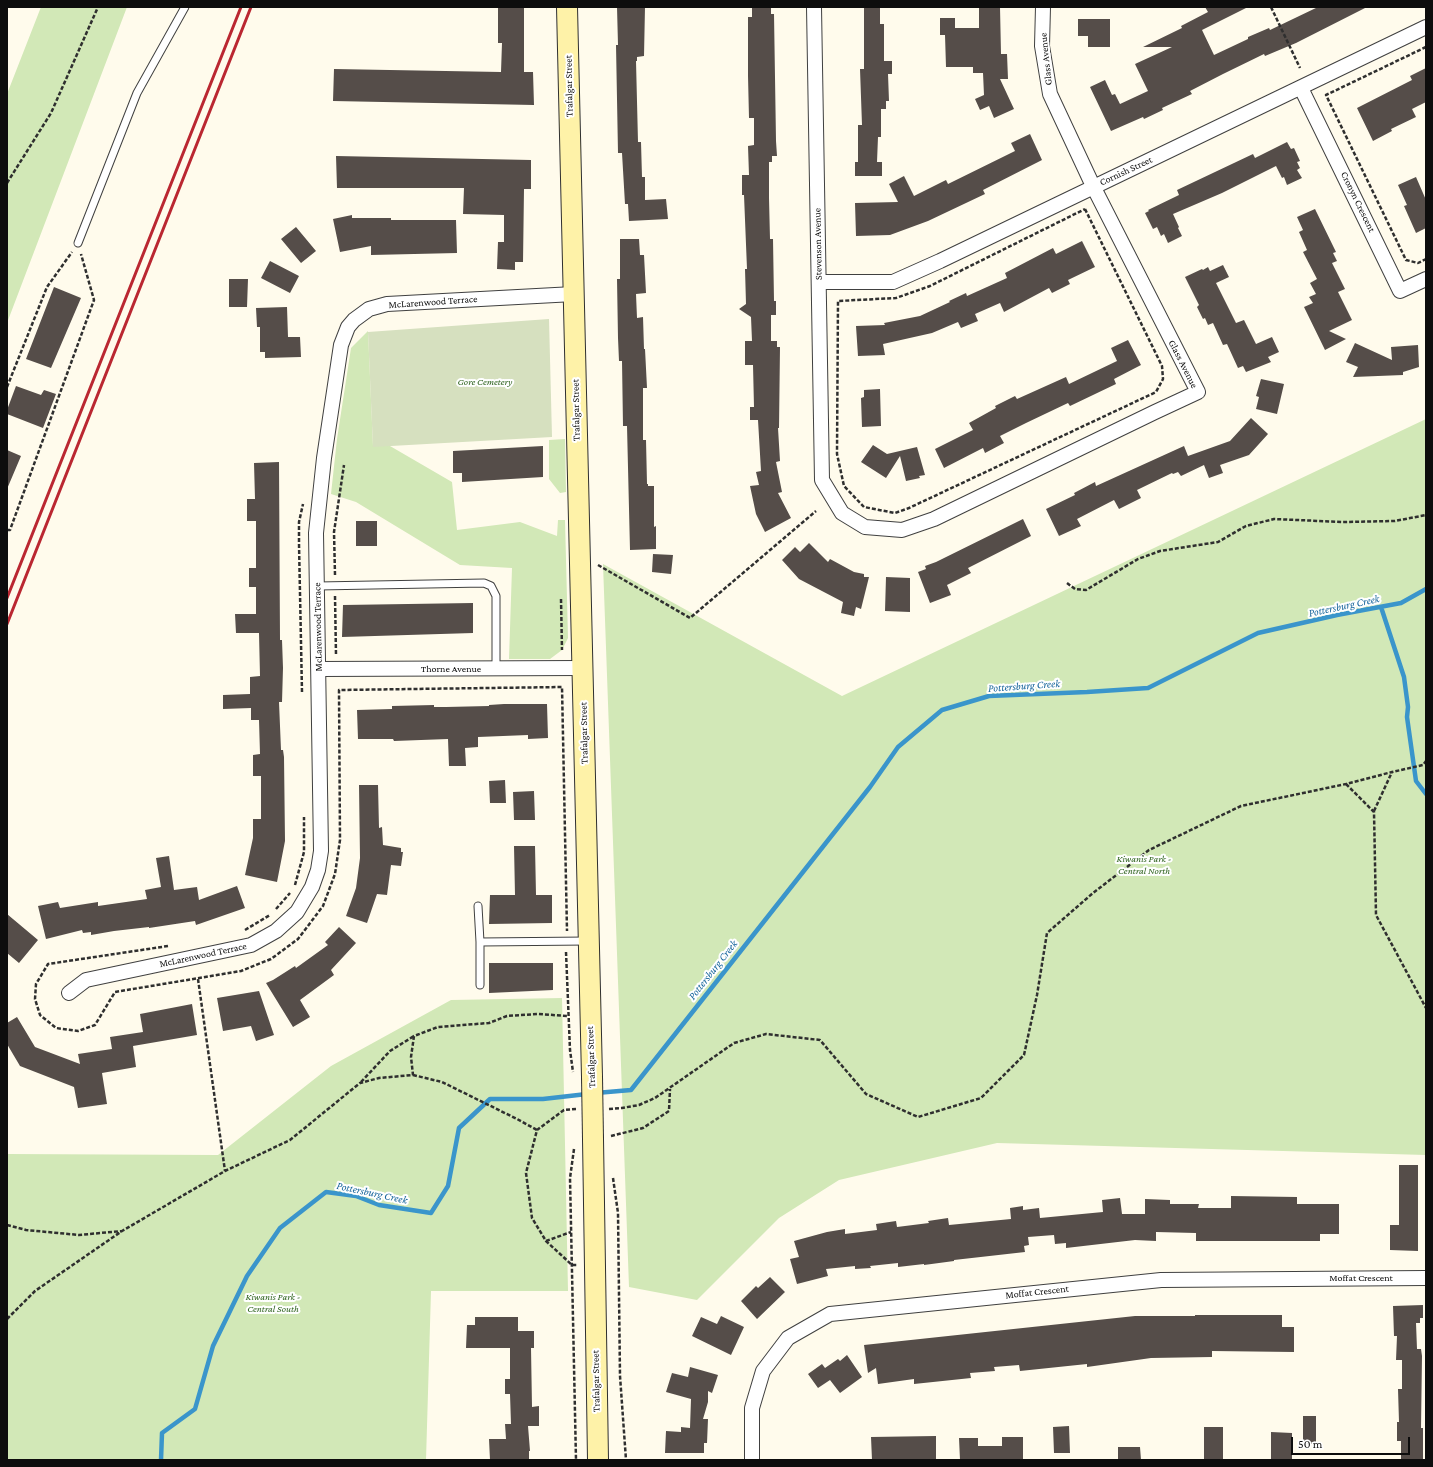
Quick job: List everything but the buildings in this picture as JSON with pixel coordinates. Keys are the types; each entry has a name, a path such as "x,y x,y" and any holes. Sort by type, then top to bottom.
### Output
{"main road":[{"name":"Trafalgar Street","path":"567,7 588,941 582,1075 600,1138 595,1266 598,1460"}],"street":[{"name":"Stevenson Avenue","path":"814,7 822,480"},
{"name":"Glass Avenue","path":"822,480 842,513 865,528 902,530 934,519 1198,392 1093,186 1050,94 1042,46 1043,7"},
{"name":"Cornish Street","path":"819,282 893,282 940,261 1093,186 1426,27"},
{"name":"Cronyn Crescent","path":"1301,88 1400,292 1426,279"},
{"name":"McLarenwood Terrace","path":"69,993 86,980 252,945 276,931 297,912 312,888 318,870 321,851 316,533 324,458 341,345 348,328 354,320 369,309 387,304 574,294"},
{"name":"Thorne Avenue","path":"319,669 582,668"},
{"name":"Moffat Crescent","path":"752,1460 752,1408 763,1371 788,1338 830,1314 1161,1280 1426,1278"}],"lane":[{"path":"78,244 137,93 185,7"},
{"path":"318,586 484,583 491,586 496,596 496,669"},
{"path":"478,906 480,985"},
{"path":"480,942 588,941"}],"path":[{"path":"7,182 51,113 98,7"},
{"path":"1270,7 1300,68"},
{"path":"1426,47 1326,95 1406,260 1418,263 1426,259"},
{"path":"1084,210 1162,366 1163,379 1156,392 909,508 895,513 864,507 844,486 837,454 838,301 896,298 930,286 1084,210"},
{"path":"7,387 47,287 78,244"},
{"path":"7,530 10,530 94,300 78,244"},
{"path":"337,669 334,532 344,465"},
{"path":"598,565 690,618 816,511"},
{"path":"1067,583 1075,589 1086,590 1138,559 1160,551 1218,542 1246,526 1274,519 1343,522 1395,521 1426,515"},
{"path":"608,1109 639,1105 655,1098 734,1043 766,1034 820,1040 866,1094 918,1118 981,1098 1024,1055 1037,995 1047,932 1093,893 1149,850 1241,806 1346,784 1423,765 1426,761"},
{"path":"1392,772 1374,812 1376,915 1426,1008"},
{"path":"1346,784 1374,812"},
{"path":"567,932 570,1050 582,1075"},
{"path":"198,979 225,1171"},
{"path":"7,1319 36,1290 122,1231 225,1171 290,1140 360,1083 390,1051 414,1036 438,1027 489,1023 507,1016 538,1014 568,1016"},
{"path":"413,1075 411,1057 414,1036"},
{"path":"360,1083 379,1078 413,1075 442,1082 537,1130"},
{"path":"600,1138 643,1128 669,1111 670,1088"},
{"path":"578,1109 564,1110 537,1130 526,1173 532,1218 546,1241 572,1265 595,1266"},
{"path":"574,1147 570,1178 576,1460"},
{"path":"612,1175 618,1213 620,1376 626,1460"},
{"path":"7,1225 26,1230 79,1235 122,1231"},
{"path":"546,1241 571,1232"}],"green space":[{"path":"41,7 127,7 7,323 7,94"},
{"name":"Gore Cemetery","path":"549,319 552,437 373,447 368,332"},
{"path":"368,331 373,446 390,446 452,482 457,530 520,522 557,536 558,520 565,520 568,638 562,650 550,659 509,659 512,568 460,565 356,502 331,494 337,439 351,348"},
{"name":"Kiwanis Park - Central North","path":"1426,419 1426,1155 997,1143 839,1180 779,1218 697,1300 629,1287 603,564 842,696"},
{"path":"565,439 566,492 560,493 549,479 549,440"},
{"name":"Kiwanis Park - Central South","path":"562,998 568,1291 431,1291 426,1460 7,1460 7,1154 218,1155 331,1066 451,1000"}],"waterway":[{"name":"Pottersburg Creek","path":"596,1093 631,1090 870,787 898,747 942,710 989,696 1148,688 1258,633 1337,615 1401,603 1426,589"},
{"path":"1381,607 1404,677 1408,707 1407,717 1416,781 1426,794"},
{"name":"Pottersburg Creek","path":"161,1460 162,1433 195,1409 213,1346 247,1276 280,1228 326,1192 356,1196 379,1205 431,1213 448,1186 459,1128 490,1099 543,1099 587,1094"}],"railway":[{"path":"7,598 241,7"},
{"path":"7,624 251,7"}]}
